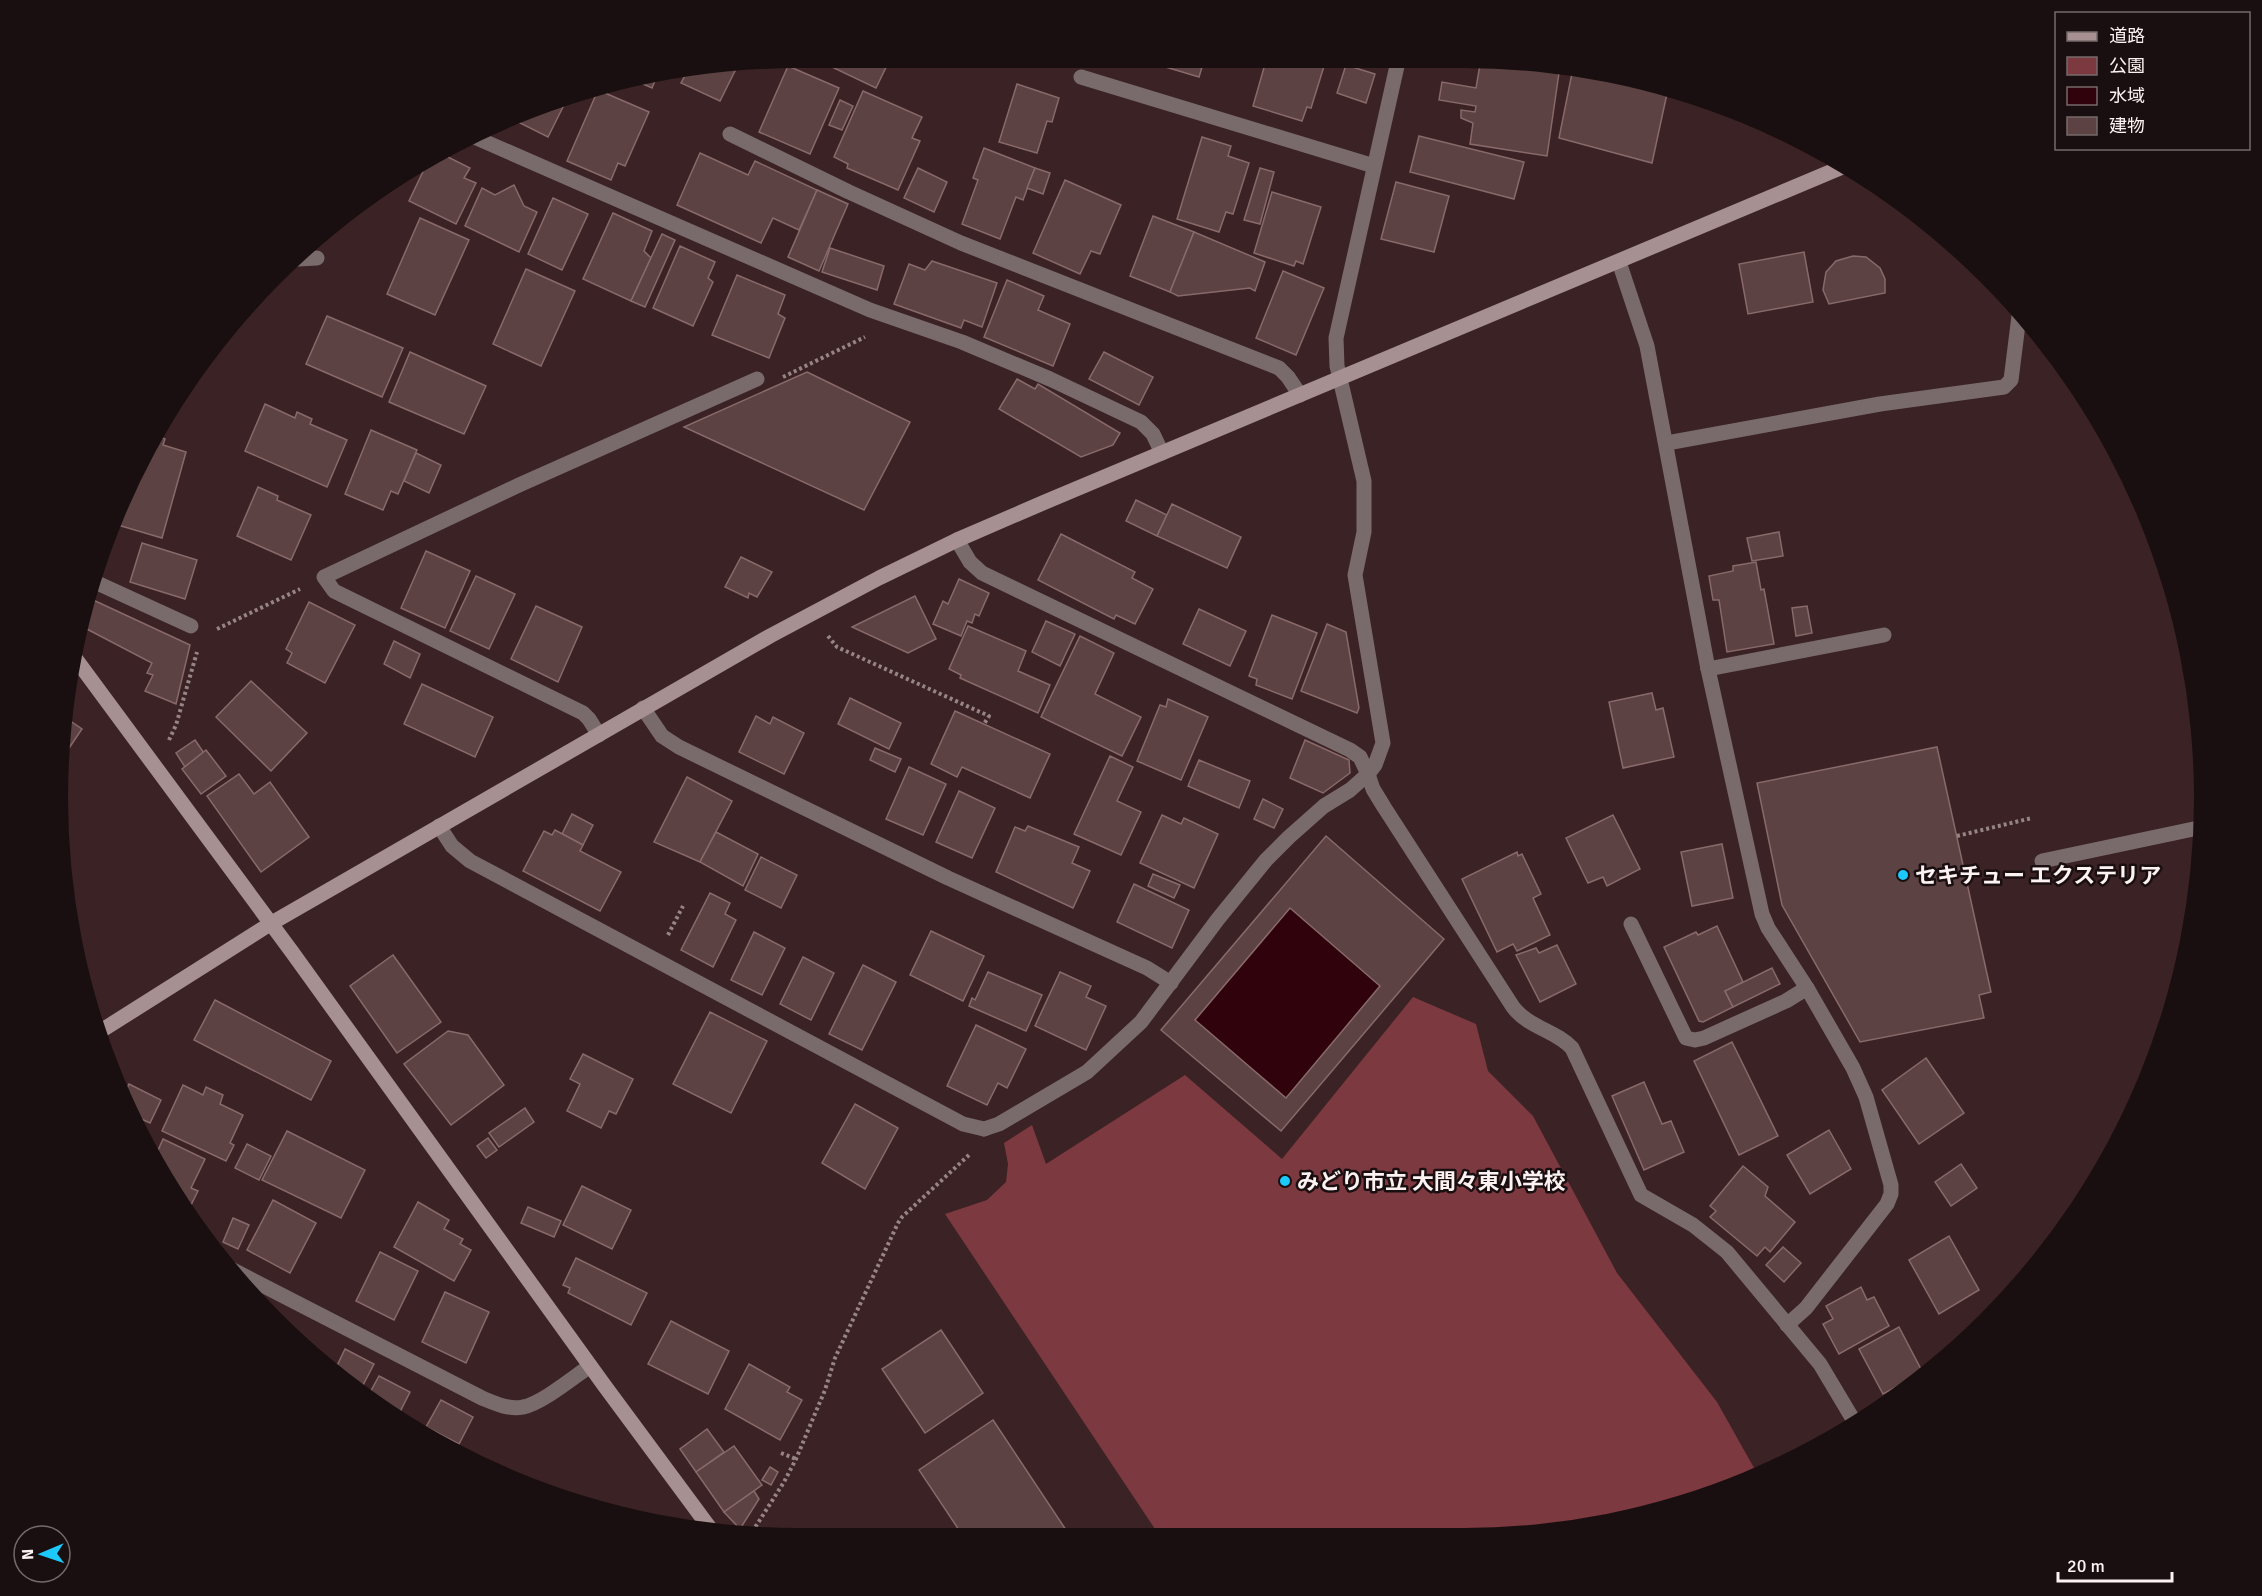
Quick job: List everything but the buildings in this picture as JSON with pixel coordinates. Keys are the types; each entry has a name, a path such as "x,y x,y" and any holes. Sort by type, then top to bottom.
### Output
{"street":[{"path":"440,826 452,846 470,861 963,1124 984,1129 999,1124 1086,1072 1141,1022 1218,919 1266,860 1324,806 1350,790 1368,774 1375,765 1383,743 1355,575 1364,532 1364,481 1337,366 1336,338 1396,68"},
{"path":"1082,77 1374,166"},
{"path":"730,134 961,243 1278,368 1288,377 1300,395"},
{"path":"481,140 894,320 962,342 1050,379 1141,422 1153,434 1162,453"},
{"path":"105,1029 270,924 643,708 840,598 957,540 1836,170"},
{"path":"305,259 317,258"},
{"path":"1619,262 1644,336 1667,443 1708,669 1762,914 1768,928 1807,988 1853,1068 1866,1097 1891,1185 1891,1194 1887,1204 1806,1308 1787,1325"},
{"path":"1667,443 1880,404 2004,387 2011,380 2018,322"},
{"path":"599,735 583,713 334,591 324,577 519,485 757,379"},
{"path":"957,540 970,561 982,573 1350,750 1360,757 1373,789 1384,807 1513,1007 1525,1020 1561,1038 1572,1048 1641,1195 1693,1225 1727,1252 1820,1364 1851,1417"},
{"path":"100,584 197,629"},
{"path":"1708,669 1884,635"},
{"path":"80,665 706,1522"},
{"path":"643,708 662,736 679,747 938,873 1147,968 1171,983"},
{"path":"2042,861 2193,829"},
{"path":"1631,924 1686,1038 1695,1040 1704,1038 1807,988"},
{"path":"246,1277 482,1398 509,1407 523,1407 537,1402 590,1366"}],"path":[{"path":"757,379 782,377 876,332 894,320"},
{"path":"165,748 176,726 197,629 212,631 324,577"},
{"path":"826,633 837,647 989,716 984,724"},
{"path":"1957,836 2032,818"},
{"path":"755,1527 796,1459 825,1390 835,1358 898,1223 968,1156"},
{"path":"781,1453 796,1459"}],"green space":[{"name":"みどり市立 大間々東小学校","path":"1413,997 1476,1024 1488,1071 1533,1116 1617,1273 1717,1402 1754,1468 1699,1490 1653,1504 1559,1522 1512,1527 1154,1528 945,1214 987,1200 1006,1182 1008,1164 1004,1143 1032,1125 1046,1164 1185,1075 1282,1159"}],"water":[{"path":"1290,908 1380,986 1286,1098 1195,1020"}],"place":[{"name":"セキチュー エクステリア","path":"1903,875"},
{"name":"みどり市立 大間々東小学校","path":"1285,1181"}]}
